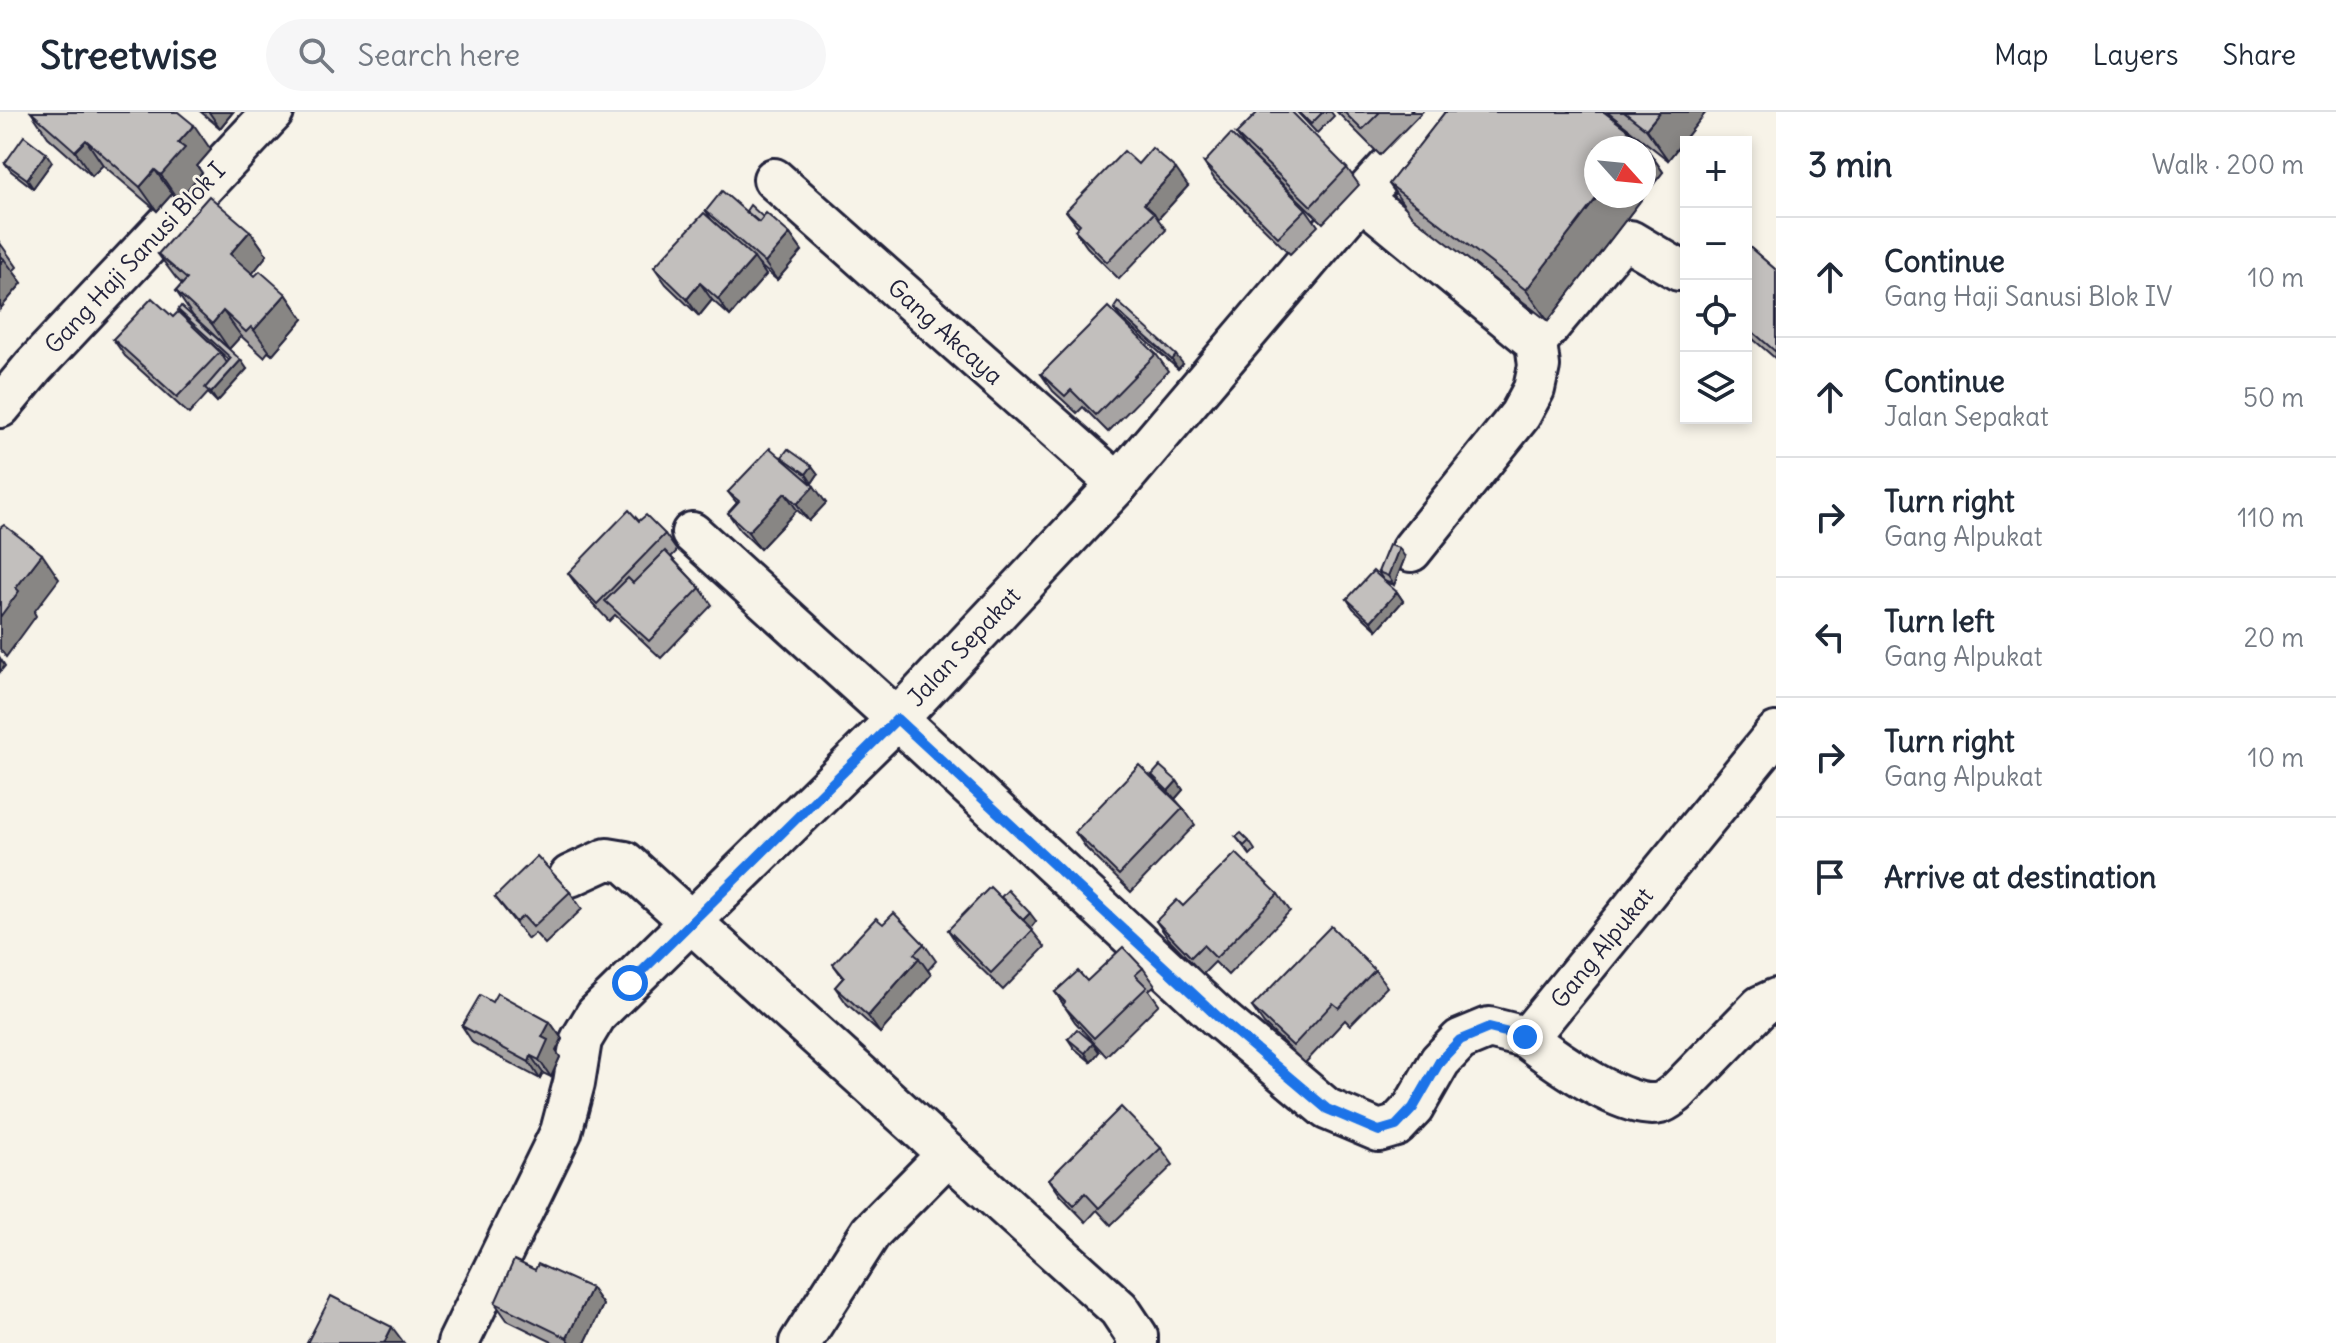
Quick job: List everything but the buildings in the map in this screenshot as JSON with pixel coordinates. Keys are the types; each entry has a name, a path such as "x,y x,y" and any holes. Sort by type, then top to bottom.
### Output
{"street":[{"name":"Gang Haji Sanusi Blok I","path":"0,407 34,366 273,112"},
{"name":"Jalan Sepakat","path":"458,1343 561,1132 581,1040 596,1015 897,719 1118,484 1361,198 1439,112"},
{"name":"Gang Akcaya","path":"774,179 1118,484"},
{"path":"1361,198 1536,342 1539,366 1534,389 1520,415 1411,551"},
{"path":"1536,342 1618,244 1630,241 1679,270"},
{"path":"692,533 1218,1017 1327,1109 1379,1131 1396,1126 1413,1108 1440,1061 1460,1040 1489,1028 1525,1037 1572,1073 1638,1102 1661,1103 1676,1093 1761,1006 1776,999"},
{"name":"Gang Alpukat","path":"1525,1037 1549,1014 1776,733"},
{"path":"570,876 607,859 625,862 1119,1309 1137,1336 1137,1343"},
{"path":"800,1343 871,1232 948,1154"}],"route":[{"path":"630,983 897,719 1218,1017 1327,1109 1379,1131 1396,1126 1413,1108 1440,1061 1460,1040 1489,1028 1525,1037"}]}
